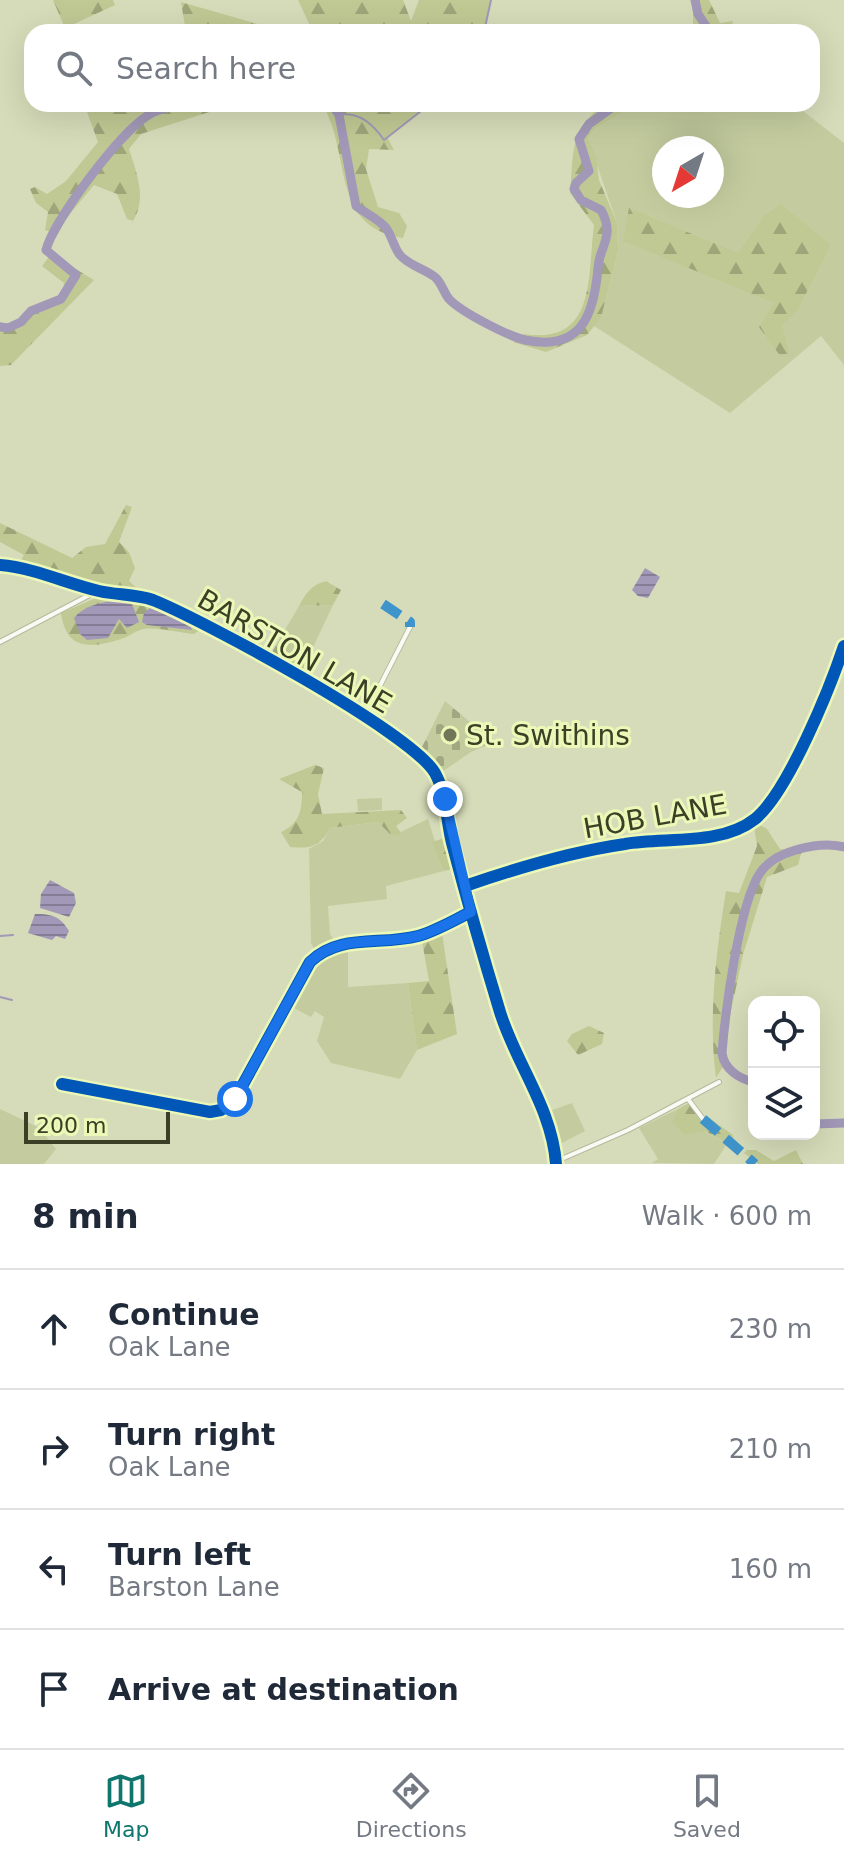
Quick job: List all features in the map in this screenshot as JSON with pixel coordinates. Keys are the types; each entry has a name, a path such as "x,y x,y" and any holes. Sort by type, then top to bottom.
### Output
{"street":[{"name":"BARSTON LANE","path":"0,565 39,571 98,591 148,599 171,609 238,643 364,717 418,753 435,773 445,799 452,841 503,1022 539,1096 556,1163"},
{"path":"0,642 98,591"},
{"path":"364,717 410,627"},
{"name":"HOB LANE","path":"465,886 541,861 626,844 730,831 754,820 767,806 819,714 844,646"},
{"path":"62,1084 179,1108 221,1110 235,1099 310,962 321,952 337,944 420,935 471,912"},
{"path":"556,1163 719,1082"},
{"path":"688,1099 703,1119"}],"green space":[{"path":"53,0 113,0 115,5 74,24 63,24"},
{"path":"298,0 403,0 411,21 419,0 491,0 486,24 309,24"},
{"path":"693,0 709,0 720,23 733,21 732,24 693,24"},
{"path":"181,2 258,24 185,24"},
{"path":"87,112 148,112 150,117 168,112 209,112 141,134 129,149 140,195 133,221 127,219 117,194 94,185 65,220 58,234 45,230 48,212 36,203 30,189 35,187 47,194 66,181 98,142"},
{"path":"326,112 420,112 387,137 394,150 369,149 366,169 378,207 399,213 407,226 403,238 380,231 363,219 346,185"},
{"path":"624,112 804,112 844,143 844,365 821,336 730,413 594,326 601,317 618,250 617,223 588,139 594,129"},
{"path":"624,112 594,129 588,139 596,156 599,180 617,223 618,250 601,318 587,335 546,352 513,342 524,334 548,335 565,329 584,303 594,225 570,193 575,143 584,123 593,113"},
{"path":"781,204 831,245 797,311 782,325 789,353 781,357 759,327 774,303 623,241 629,208 738,253 764,216"},
{"path":"51,254 94,280 11,365 0,366 0,322 18,326 31,311 61,299 64,283 42,266"},
{"path":"126,505 132,507 119,542 129,552 135,568 129,581 141,592 142,605 201,629 194,634 144,629 110,642 81,644 68,634 61,613 96,598 94,585 21,560 24,555 0,542 0,523 72,558 86,547 105,544"},
{"path":"326,581 341,590 333,605 299,606 310,590"},
{"path":"333,605 307,660 288,655 287,636 283,633 299,606"},
{"path":"283,633 290,644 289,655 307,660 301,673 270,656"},
{"path":"445,701 494,742 471,752 439,774 421,749"},
{"path":"315,765 324,768 318,794 322,814 401,810 407,818 396,826 402,834 392,836 378,822 330,828 314,845 290,847 281,832 292,825 298,816 302,792 279,779"},
{"path":"382,798 382,810 358,811 357,799"},
{"path":"428,819 444,871 386,886 387,899 328,906 330,934 335,942 316,952 311,943 309,849 323,841 330,828 378,822 392,836"},
{"path":"757,823 767,829 780,849 802,850 798,865 767,877 743,955 721,1057 725,1063 716,1078 714,984 726,891 739,893 757,846 754,826"},
{"path":"447,837 457,868 444,871 432,842"},
{"path":"442,933 457,1034 417,1050 408,983 429,981 422,941"},
{"path":"348,948 348,987 408,983 417,1050 400,1079 331,1063 317,1041 324,1017 315,1011 311,1017 290,1006 320,960"},
{"path":"589,1026 604,1033 602,1044 578,1055 567,1041 572,1034"},
{"path":"572,1103 585,1131 556,1146 547,1112"},
{"path":"689,1103 703,1121 712,1120 733,1135 734,1142 729,1145 705,1131 685,1135 672,1122 678,1109"},
{"path":"0,1109 40,1128 56,1149 44,1164 0,1164"},
{"path":"678,1109 676,1115 727,1144 714,1164 652,1163 658,1159 639,1128"},
{"path":"756,1150 774,1161 796,1150 803,1164 759,1164 744,1153"}],"shaded area":[{"path":"645,568 660,577 648,598 638,596 632,590"},
{"path":"115,601 132,604 139,622 127,628 119,619 108,638 87,640 80,634 74,618 78,614 93,605"},
{"path":"150,608 190,625 192,630 147,625 142,622 144,613"},
{"path":"50,880 74,893 76,903 69,917 40,908 41,894"},
{"path":"35,914 59,919 69,931 65,939 56,936 52,940 28,933"}],"waterway":[{"path":"486,24 491,0"},
{"path":"695,0 698,14 705,24"},
{"path":"0,327 8,328 21,322 31,311 61,299 76,275 46,250 51,236 105,158 135,126 154,112"},
{"path":"337,112 356,206 383,225 400,255 436,278 447,297 474,317 508,334 544,342 572,335 581,326 593,300 607,227 601,210 581,200 574,189 589,171 579,139 589,124 606,112"},
{"path":"339,115 352,115 364,120 384,140 420,112"},
{"path":"748,1080 733,1072 722,1053 734,960 752,888 767,865 787,853 823,845 844,847"},
{"path":"0,936 13,935"},
{"path":"0,997 12,1000"},
{"path":"820,1124 844,1123"}],"marked path":[{"path":"383,604 410,622 410,627"},
{"path":"703,1119 755,1164"}],"cycle path":[{"path":"0,565 25,569 99,591 146,598 178,611 304,679 388,731 435,773 500,1012 541,1105 556,1164"},
{"path":"465,886 584,851 641,842 709,837 741,828 768,806 781,786 818,712 844,646"},
{"path":"62,1084 210,1112 221,1110 235,1099 310,962 334,947 418,936 471,912"}],"place":[{"name":"St. Swithins","path":"450,735"}],"route":[{"path":"235,1099 310,962 321,952 337,944 420,935 471,912 452,841 445,799"}]}
